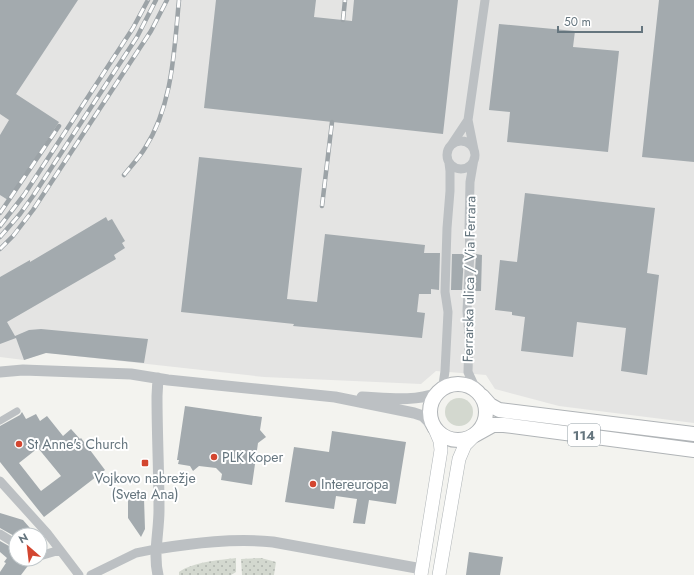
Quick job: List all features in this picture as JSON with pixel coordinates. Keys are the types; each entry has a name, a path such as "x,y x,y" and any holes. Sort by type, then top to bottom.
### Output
{"main road":[{"name":"114","path":"437,393 449,385 459,383 468,385 476,390 490,405 499,410 694,434"},
{"path":"422,572 441,450 440,441 432,423 430,409 430,405 437,393"},
{"path":"439,575 459,459 465,446 484,424 487,415 486,406 482,396"},
{"name":"114","path":"434,427 444,437 453,440 471,438 493,425 504,425 694,450"}],"street":[{"path":"468,120 447,154 449,163 456,168 465,168 472,163 474,155 468,120 485,0"},
{"path":"451,146 455,143 464,142 471,146 474,155"},
{"name":"Ferrarska ulica / Via Ferrara","path":"474,155 470,182 470,251 467,311 469,337 468,372 482,396"},
{"name":"Ferrarska ulica / Via Ferrara","path":"437,393 443,385 445,370 448,312 445,292 450,191 449,163"},
{"path":"0,372 23,370 132,374 335,397 414,413 423,416 434,427"},
{"path":"158,378 159,511 156,549 156,568 158,575"},
{"path":"335,397 416,398 437,393"},
{"path":"0,421 17,411"},
{"path":"2,488 47,533 79,575"},
{"path":"91,575 136,553 219,541 273,542 422,572"},
{"path":"48,554 60,550"}],"shaded area":[{"path":"0,0 694,0 694,423 559,406 495,389 486,375 436,371 421,384 264,377 39,352 39,355 24,360 0,357"},
{"path":"459,398 469,402 473,412 469,422 459,426 449,422 445,412 449,402"},
{"path":"236,558 236,572 231,575 179,575 179,572 191,566 206,562"},
{"path":"261,558 276,562 274,575 242,575 241,559"}],"building":[{"path":"0,0 78,0 16,94 59,122 8,200 0,195 0,135 9,120 0,114"},
{"path":"216,0 316,0 314,17 352,21 354,0 458,0 443,134 204,108"},
{"path":"659,0 694,0 694,162 642,157"},
{"path":"499,24 575,31 573,47 619,51 608,152 507,142 510,112 489,110"},
{"path":"199,157 302,168 287,299 317,302 325,234 425,245 424,253 440,253 439,290 431,289 431,294 419,294 417,312 425,313 422,338 293,326 294,324 181,312"},
{"path":"525,193 655,208 647,273 659,275 647,375 621,371 626,328 577,322 573,357 521,351 525,317 512,315 512,312 495,310 500,260 517,262"},
{"path":"106,217 108,221 112,219 125,241 122,243 125,248 114,255 116,259 7,322 15,336 29,330 41,329 148,339 144,363 46,353 24,360 16,338 0,344 0,277 30,260 30,262"},
{"path":"452,254 464,254 462,290 451,290"},
{"path":"476,254 482,255 481,291 474,291"},
{"path":"185,406 262,417 260,430 266,437 258,443 252,485 221,480 222,474 216,468 199,466 193,471 190,466 178,464 179,460 177,460"},
{"path":"22,412 26,419 36,414 40,421 47,416 63,436 71,429 80,439 81,438 105,470 44,517 0,462 0,426 20,415","holes":["38,448 61,476 41,491 19,463"]},
{"path":"332,431 406,442 396,504 369,500 365,524 353,523 357,499 336,496 334,509 285,502 294,447 329,452"},
{"path":"144,498 145,529 141,537 128,518 128,499"},
{"path":"0,513 23,520 29,527 8,527 8,532 0,528"},
{"path":"0,541 8,546 8,567 27,567 21,575 0,575 0,572 6,563 4,562 7,558 0,552"},
{"path":"469,552 503,557 500,575 466,575"}],"railway":[{"path":"0,226 24,195 133,28 148,0"},
{"path":"0,237 33,196 137,37 156,0"},
{"path":"0,249 13,236 33,210 151,31 167,0"},
{"path":"124,175 138,159 145,148 154,131 167,95 171,77 179,0"},
{"path":"343,20 345,0"},
{"path":"322,206 332,122"},
{"path":"0,213 59,126"}],"place":[{"name":"St Anne's Church","path":"19,444"},
{"name":"PLK Koper","path":"214,457"},
{"name":"Vojkovo nabrežje (Sveta Ana)","path":"145,463"},
{"name":"Intereuropa","path":"313,484"}]}
